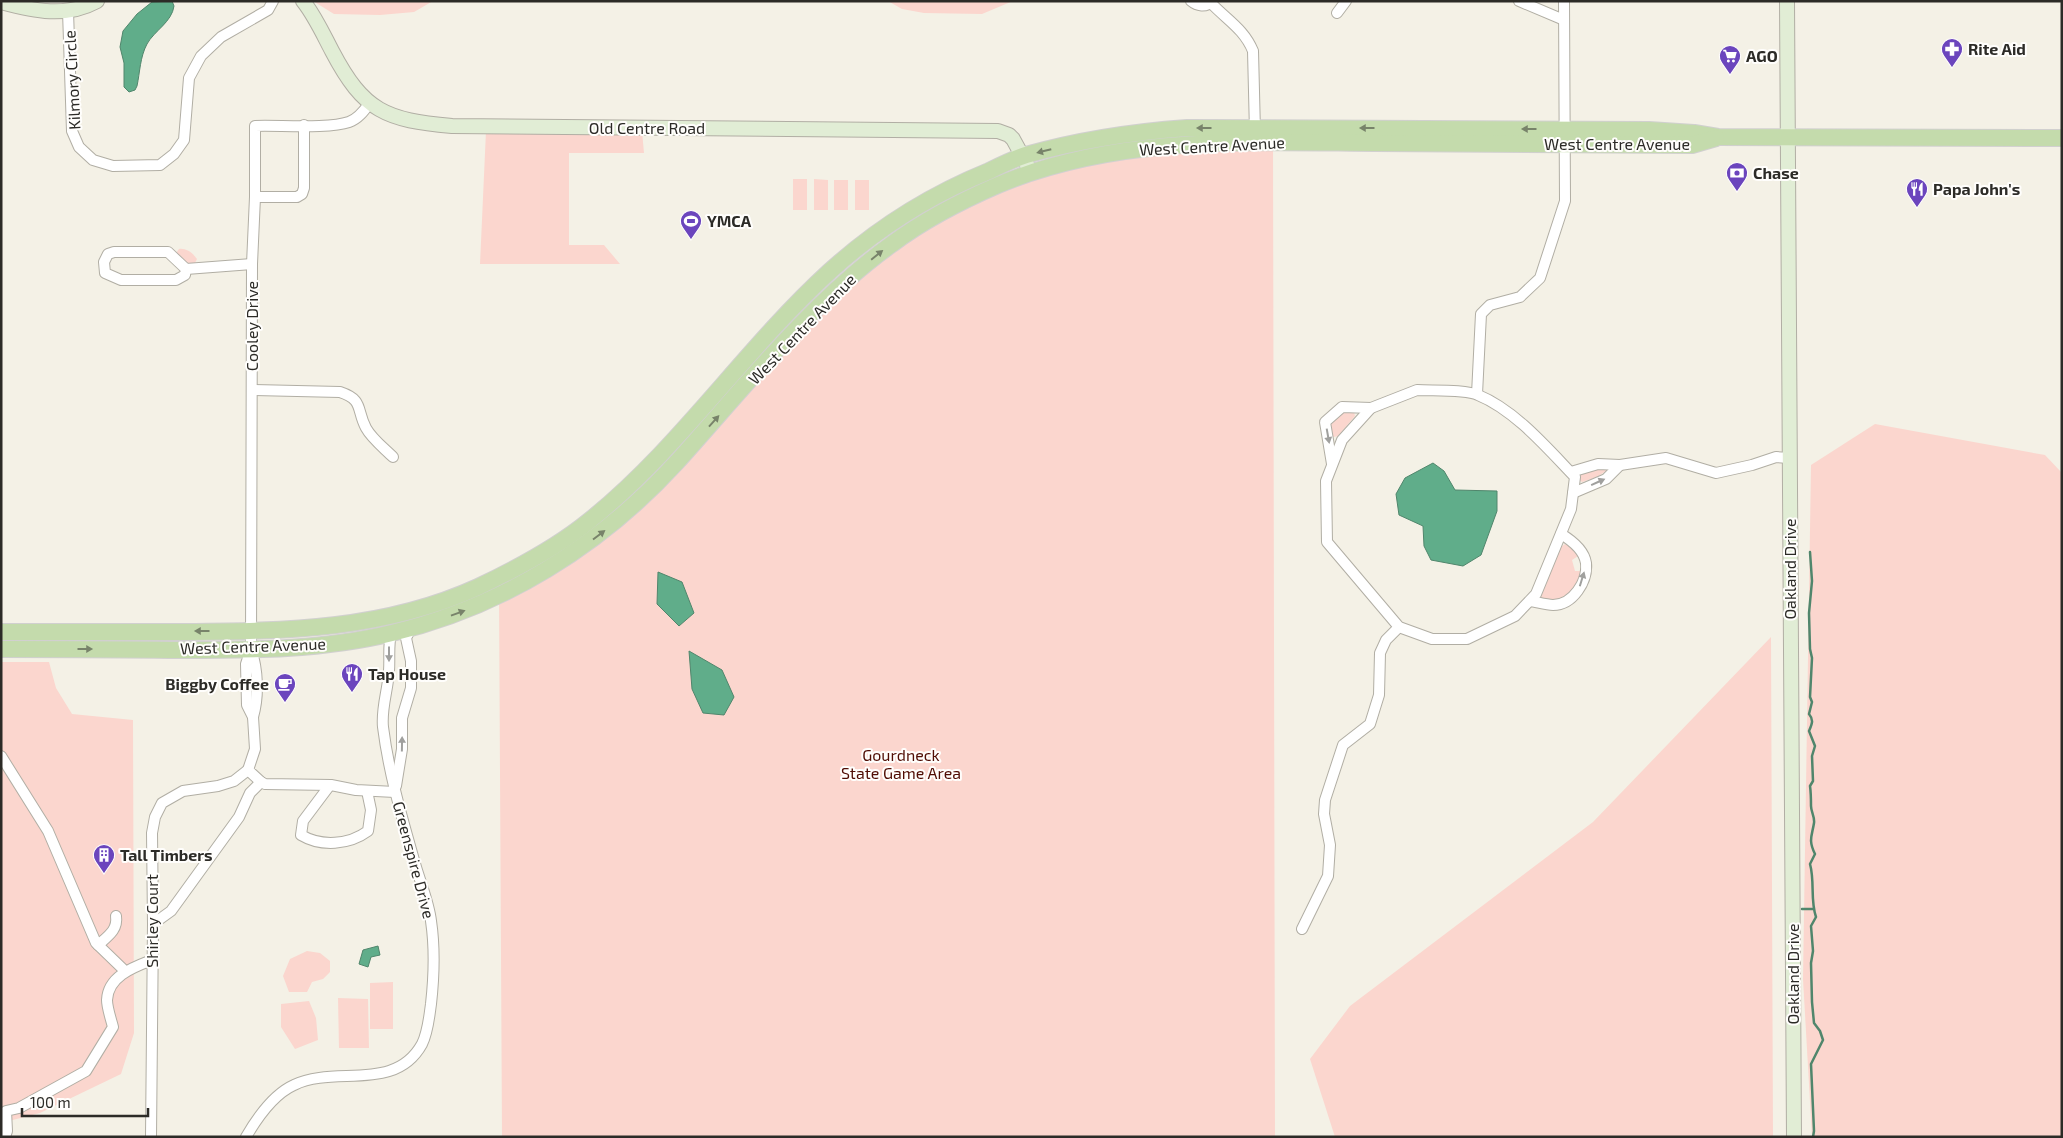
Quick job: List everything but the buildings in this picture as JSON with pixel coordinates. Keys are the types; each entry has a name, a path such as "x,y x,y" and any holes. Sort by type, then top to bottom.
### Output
{"main road":[{"name":"West Centre Avenue","path":"1,632 251,631 339,626 375,620 408,611 475,588 552,546 586,523 639,477 816,285 849,255 888,226 943,191 1023,156 1100,138 1148,130 1187,128 1255,135 1564,137 1649,130 1694,133 1718,137 2062,138"},
{"name":"West Centre Avenue","path":"1,649 251,649 330,644 391,634 455,614 492,599 544,572 602,533 647,493 788,339 833,293 890,245 922,223 994,187 1031,172 1096,154 1255,135"}],"street":[{"path":"1,2 48,12 68,11 89,6 97,1"},
{"name":"Kilmory Circle","path":"68,11 72,132 79,147 93,160 113,166 160,165 174,154 184,140 189,78 201,56 221,37 268,10 273,1"},
{"name":"Old Centre Road","path":"303,1 312,13 346,75 369,104 403,120 452,126 998,131 1009,135 1031,172"},
{"path":"1190,1 1204,6 1212,2 1223,16 1242,31 1248,39 1253,51 1255,135"},
{"path":"1337,13 1346,1"},
{"path":"1519,1 1564,20"},
{"path":"1477,394 1480,314 1490,305 1520,297 1540,278 1565,201 1564,1"},
{"name":"Oakland Drive","path":"1787,1 1794,1137"},
{"name":"Cooley Drive","path":"248,770 255,749 253,717 247,705 246,664 251,649 254,126 349,122 360,116 369,104"},
{"path":"255,197 297,197 302,194 304,188 304,125"},
{"path":"186,269 185,275 176,280 121,280 105,273 104,262 108,254 114,252 168,252 186,269 252,264"},
{"path":"252,390 340,392 351,396 358,402 369,433 393,457"},
{"path":"1332,465 1325,422 1342,407 1371,408 1417,390 1477,394 1507,411 1550,450 1575,477 1571,509 1536,594 1515,616 1467,639 1432,639 1399,627 1327,542 1326,481 1342,440 1371,408"},
{"path":"1571,472 1598,464 1620,465 1666,458 1716,473 1752,465 1776,457 1789,458"},
{"path":"1573,493 1606,479 1620,465"},
{"path":"1530,601 1555,606 1575,596 1584,580 1586,562 1575,543 1560,534"},
{"path":"1302,929 1328,876 1330,845 1324,814 1325,800 1343,745 1370,724 1379,695 1380,653 1386,640 1399,627"},
{"name":"Greenspire Drive","path":"395,792 402,749 402,718 411,688 411,661 406,638 411,628"},
{"name":"Greenspire Drive","path":"246,1137 268,1107 294,1085 316,1079 381,1074 406,1063 422,1043 429,1022 433,988 431,920 395,792 383,720 391,634"},
{"name":"Shirley Court","path":"1,756 48,830 96,943 125,971"},
{"path":"248,770 265,784 330,785 367,791 395,792"},
{"name":"Shirley Court","path":"151,1137 152,833 155,817 162,802 183,791 218,786 234,781 248,770"},
{"path":"153,924 171,911 239,817 250,792 261,782"},
{"path":"330,785 303,821 301,835 312,842 334,843 358,838 368,831 371,810 367,791"},
{"path":"98,945 114,930 117,923 116,916"},
{"path":"5,1137 7,1130 6,1111 19,1108 86,1070 113,1027 107,1000 110,988 125,971 152,960"}],"green space":[{"path":"313,1 433,1 414,12 380,15 334,14"},
{"path":"888,1 1013,1 982,14 924,13 902,9"},
{"path":"486,131 642,131 644,153 569,153 569,245 604,245 620,264 480,264"},
{"name":"Gourdneck State Game Area","path":"1273,140 1275,1137 502,1137 499,591 607,525 851,271 1021,172"},
{"path":"793,179 807,179 807,210 793,210"},
{"path":"814,179 828,180 828,210 814,210"},
{"path":"834,180 848,180 848,210 834,210"},
{"path":"855,180 869,180 869,210 855,210"},
{"path":"179,249 187,250 193,255 197,259 195,263 189,263 182,259 176,253"},
{"path":"1341,411 1354,412 1355,416 1338,436 1331,436 1329,425"},
{"path":"1875,424 2045,455 2062,473 2062,1137 1812,1137 1803,979 1811,465"},
{"path":"1599,467 1605,468 1606,471 1597,477 1582,482 1579,480 1578,475"},
{"path":"1565,544 1573,549 1578,556 1572,560 1575,571 1582,571 1577,587 1558,601 1540,599 1561,547"},
{"path":"1771,637 1773,1137 1335,1137 1310,1059 1350,1006 1593,822"},
{"path":"1,662 49,662 56,688 72,714 133,720 134,1033 121,1074 40,1113 1,1123"},
{"path":"307,951 320,953 330,961 330,972 323,979 312,982 307,992 289,992 283,976 290,959"},
{"path":"393,982 393,1029 370,1029 370,983"},
{"path":"338,998 368,999 369,1048 339,1048"},
{"path":"309,1001 316,1018 318,1040 295,1049 281,1027 281,1004"}],"shaded area":[{"path":"172,1 174,6 173,12 147,44 137,86 135,90 129,92 124,87 124,63 120,47 123,31 137,14 152,2"},
{"path":"1433,463 1444,471 1455,490 1497,491 1497,511 1481,555 1463,566 1431,560 1424,546 1423,526 1399,515 1396,494 1405,478"},
{"path":"658,572 682,582 694,613 679,626 657,604"},
{"path":"689,651 722,670 734,697 724,715 703,713 692,689"},
{"path":"378,946 380,955 371,957 368,967 359,964 363,950"}],"waterway":[{"path":"1810,552 1812,581 1809,613 1812,658 1810,697 1812,702 1809,714 1812,722 1809,731 1815,746 1812,756 1813,781 1810,786 1811,808 1814,821 1811,841 1815,854 1810,864 1813,904 1816,917 1811,926 1813,951 1811,963 1812,1002 1814,1023 1820,1031 1823,1040 1811,1064 1813,1137"},
{"path":"1802,909 1813,909"}],"place":[{"name":"Rite Aid","path":"1952,68"},
{"name":"AGO","path":"1730,75"},
{"name":"Chase","path":"1737,192"},
{"name":"Papa John's","path":"1917,208"},
{"name":"YMCA","path":"691,240"},
{"name":"Tap House","path":"352,693"},
{"name":"Biggby Coffee","path":"285,703"},
{"name":"Tall Timbers","path":"104,874"}]}
